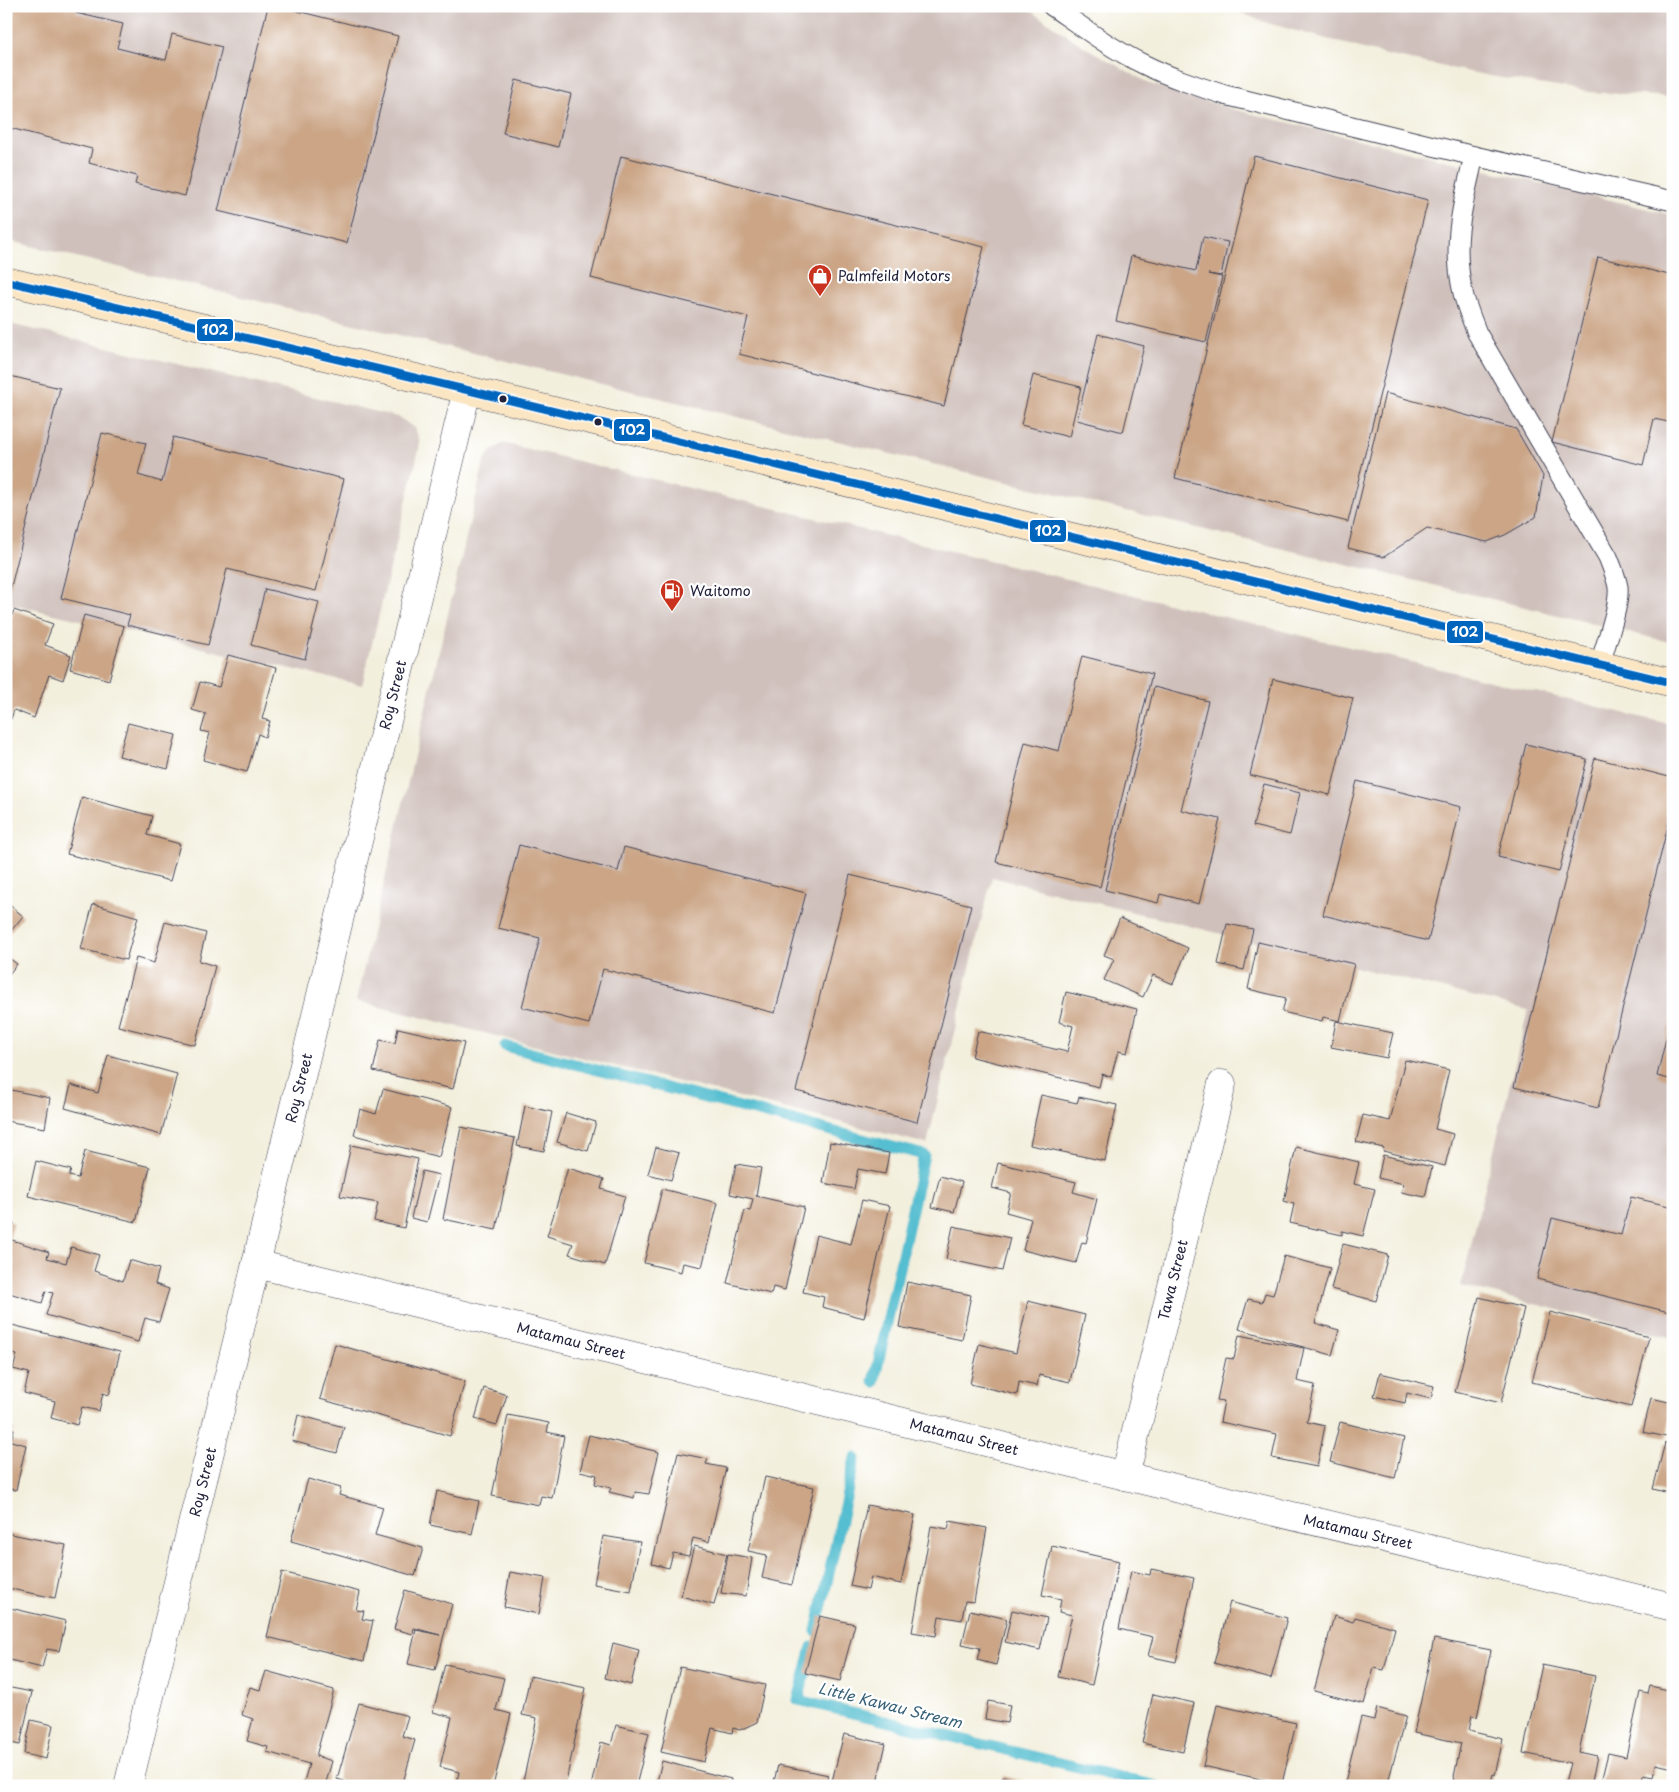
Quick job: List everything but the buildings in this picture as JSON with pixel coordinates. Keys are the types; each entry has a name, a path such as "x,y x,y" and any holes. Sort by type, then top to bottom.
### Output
{"main road":[{"path":"6,281 467,390 1673,683"}],"street":[{"name":"Roy Street","path":"128,1786 467,390"},
{"name":"Tawa Street","path":"1124,1476 1222,1084"},
{"name":"Matamau Street","path":"256,1264 1124,1476 1673,1607"}],"lane":[{"path":"1052,6 1112,47 1143,64 1186,83 1225,95 1474,156 1673,202"},
{"path":"1474,156 1458,225 1457,258 1463,294 1477,333 1490,357 1608,557 1615,574 1618,589 1617,604 1600,665"}],"shaded area":[{"path":"6,6 1024,6 1083,46 1150,84 1232,109 1673,215 1673,643 6,240"},
{"path":"1223,6 1673,6 1673,97 1588,92 1490,76 1386,55 1267,23"},
{"path":"6,323 398,417 415,428 420,442 419,449 362,685 6,603"},
{"path":"502,444 1673,725 1673,1338 1461,1286 1528,1010 992,877 927,1144 356,1001 484,462 490,452"}],"waterway":[{"path":"505,1046 924,1155 874,1382"},
{"name":"Little Kawau Stream","path":"816,1631 855,1458"},
{"name":"Little Kawau Stream","path":"812,1647 798,1700 1157,1786"}],"transit line":[{"name":"102","path":"6,281 467,390 1673,683"}],"place":[{"name":"Palmfeild Motors","path":"820,297"},
{"name":"Waitomo","path":"672,612"}]}
